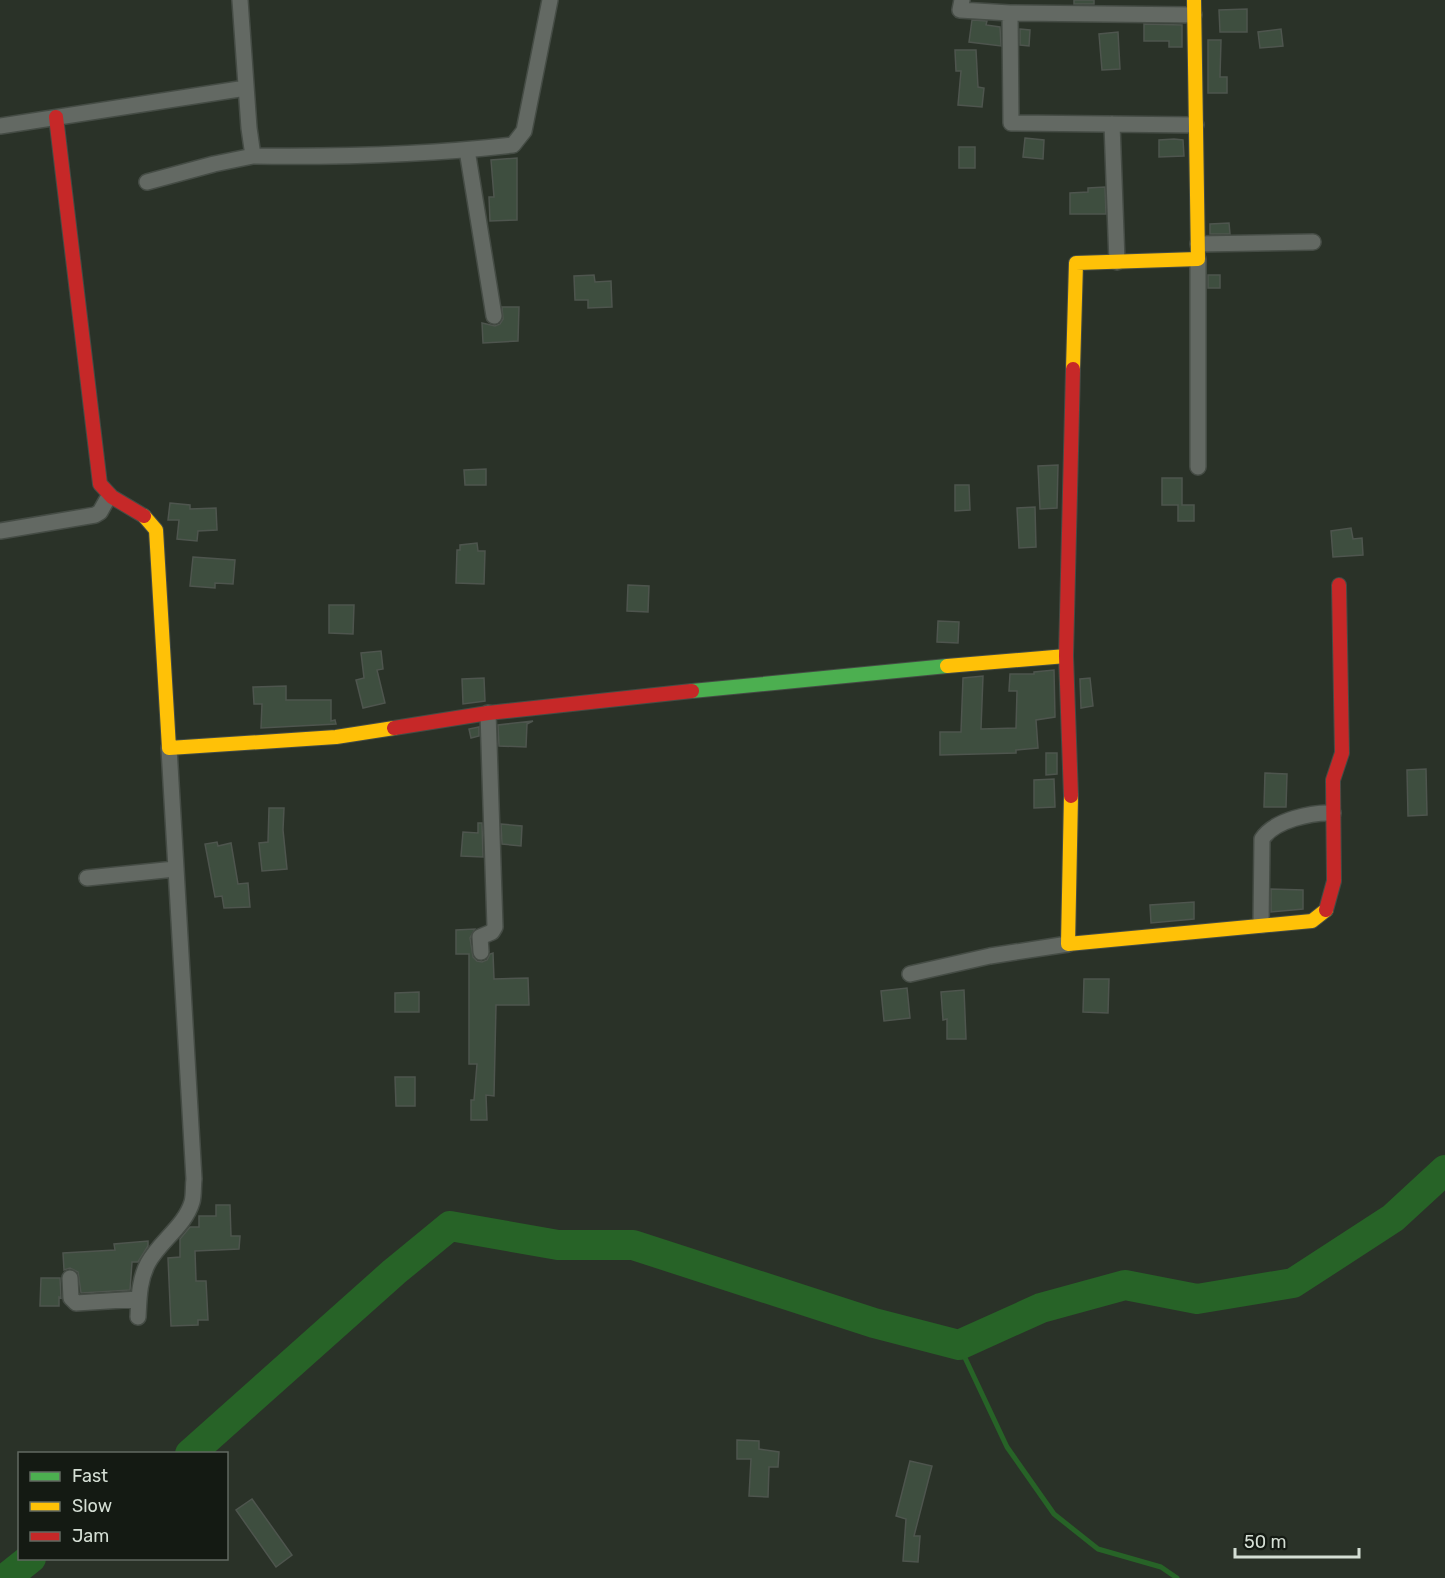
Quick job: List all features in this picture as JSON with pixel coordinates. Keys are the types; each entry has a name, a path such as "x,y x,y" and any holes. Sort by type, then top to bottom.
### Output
{"street":[{"path":"240,0 253,156"},
{"path":"147,182 253,156 467,150 513,145 524,131 550,0"},
{"path":"962,0 960,10 1011,12 1194,8 1198,252 1198,467"},
{"path":"1011,12 1011,123 1196,125"},
{"path":"0,126 246,88"},
{"path":"56,117 100,484 109,496 142,512 156,530 194,1179 192,1202 185,1218 158,1246 147,1264 140,1283 138,1317"},
{"path":"1112,124 1117,262"},
{"path":"467,150 494,316"},
{"path":"1068,944 1071,797 1066,656 1076,263 1117,262 1313,242"},
{"path":"0,531 95,515 100,512 109,496"},
{"path":"910,974 990,956 1068,944 1312,921 1327,909 1334,881 1333,780 1342,753 1339,585"},
{"path":"169,748 336,737 488,712 858,674 1066,656"},
{"path":"481,952 480,937 492,932 495,927 488,712"},
{"path":"1261,924 1262,839 1267,832 1301,816 1315,812 1333,813"},
{"path":"87,878 175,869"},
{"path":"70,1278 71,1298 76,1303 139,1299"}],"building":[{"path":"1074,0 1094,0 1094,4 1074,4"},
{"path":"1247,9 1247,32 1220,32 1219,10"},
{"path":"972,20 987,21 986,25 1000,27 1001,46 969,42"},
{"path":"1144,24 1182,25 1182,47 1169,47 1169,41 1144,41"},
{"path":"1020,29 1030,30 1029,46 1020,45"},
{"path":"1281,29 1283,46 1260,48 1258,32"},
{"path":"1118,32 1120,69 1102,70 1099,34"},
{"path":"1208,40 1221,40 1220,77 1227,77 1227,93 1208,93"},
{"path":"955,50 976,50 978,87 984,88 982,107 958,105 961,71 956,71"},
{"path":"1025,138 1044,140 1043,159 1023,157"},
{"path":"1159,140 1183,140 1184,156 1159,157"},
{"path":"959,147 975,147 975,168 959,168"},
{"path":"517,158 517,220 490,221 489,197 494,197 491,160"},
{"path":"1105,187 1106,214 1070,214 1070,193 1088,192 1088,188"},
{"path":"1229,223 1230,234 1210,234 1210,224"},
{"path":"594,275 595,282 611,281 612,307 588,308 588,300 575,300 574,276"},
{"path":"1208,275 1220,275 1220,288 1208,288"},
{"path":"502,307 519,307 518,341 483,343 482,323 495,326 500,324 503,319"},
{"path":"1058,465 1057,508 1040,509 1038,466"},
{"path":"486,469 486,485 465,485 464,470"},
{"path":"1162,478 1182,478 1182,505 1194,505 1194,521 1178,521 1178,505 1162,505"},
{"path":"955,485 969,485 970,510 955,511"},
{"path":"170,503 190,505 190,509 216,508 217,530 198,531 197,541 177,539 179,520 168,520"},
{"path":"1035,507 1036,547 1019,548 1017,508"},
{"path":"1351,528 1353,539 1362,538 1363,555 1333,557 1331,531"},
{"path":"477,543 478,551 485,551 484,584 456,583 457,550 460,550 460,545"},
{"path":"193,557 235,560 233,584 215,583 215,588 190,586"},
{"path":"628,585 649,586 648,612 627,611"},
{"path":"329,605 354,605 353,634 329,633"},
{"path":"938,621 959,622 958,643 937,642"},
{"path":"381,651 383,669 377,670 385,703 363,708 356,680 364,678 361,653"},
{"path":"1054,670 1055,717 1036,720 1038,748 1016,750 1016,753 940,755 940,732 961,732 963,678 983,676 981,729 1016,728 1017,691 1009,691 1010,674 1034,674 1034,672"},
{"path":"484,678 485,701 463,704 462,679"},
{"path":"1090,678 1093,706 1081,708 1080,679"},
{"path":"286,686 286,700 331,700 331,721 335,720 336,724 261,728 262,704 254,704 253,687"},
{"path":"533,721 527,724 526,747 499,746 498,725"},
{"path":"479,727 479,736 471,738 469,729"},
{"path":"1046,753 1057,753 1057,774 1046,775"},
{"path":"1426,769 1427,815 1408,816 1407,770"},
{"path":"1265,773 1287,774 1286,807 1264,807"},
{"path":"1054,779 1055,807 1034,808 1034,780"},
{"path":"269,808 284,808 283,830 287,869 262,871 259,843 268,842"},
{"path":"478,823 482,823 483,857 461,856 463,832 478,833"},
{"path":"501,824 522,826 521,846 502,844"},
{"path":"217,842 218,846 231,843 238,884 248,883 250,907 224,908 222,896 215,897 205,844"},
{"path":"1271,889 1303,890 1303,909 1271,912"},
{"path":"1194,902 1194,919 1151,923 1150,905"},
{"path":"475,929 470,938 473,957 482,962 493,953 494,979 528,978 529,1005 496,1005 494,1096 486,1095 487,1120 471,1120 471,1100 474,1100 477,1064 469,1064 469,954 456,954 456,930"},
{"path":"1084,979 1109,979 1108,1013 1083,1012"},
{"path":"907,988 910,1018 884,1021 881,991"},
{"path":"964,990 966,1039 947,1039 947,1019 943,1020 941,992"},
{"path":"419,992 419,1012 395,1012 395,993"},
{"path":"395,1077 415,1077 415,1106 396,1106"},
{"path":"216,1205 230,1205 231,1236 240,1236 239,1249 195,1251 196,1281 206,1281 208,1320 198,1320 198,1325 171,1326 168,1258 180,1257 180,1239 190,1227 199,1227 199,1216 216,1216"},
{"path":"148,1241 148,1246 138,1262 132,1262 130,1290 81,1293 78,1272 70,1268 64,1270 63,1253 115,1250 114,1244"},
{"path":"41,1278 60,1278 59,1306 40,1306"},
{"path":"737,1440 759,1441 759,1449 779,1452 778,1467 769,1467 768,1497 749,1496 751,1459 737,1459"},
{"path":"910,1461 932,1466 914,1536 920,1536 918,1562 903,1561 906,1519 896,1516"},
{"path":"252,1499 292,1555 276,1567 236,1510"}],"waterway":[{"path":"192,1452 394,1272 450,1226 558,1245 633,1245 874,1323 959,1345 1041,1308 1125,1285 1197,1299 1293,1283 1393,1218 1445,1170"},
{"path":"959,1345 1007,1447 1054,1514 1098,1549 1161,1567 1177,1578"},
{"path":"6,1578 28,1560"}],"traffic: fast":[{"path":"692,691 947,666"}],"traffic: slow":[{"path":"1073,369 1076,263 1198,259 1194,0"},
{"path":"144,516 156,530 169,748 336,737 394,728"},
{"path":"947,666 1066,656"},
{"path":"1071,796 1068,944 1312,921 1326,910"}],"traffic: jam":[{"path":"56,117 100,484 112,497 144,516"},
{"path":"1071,796 1066,656 1073,369"},
{"path":"1326,910 1334,881 1333,780 1342,753 1339,585"},
{"path":"394,728 488,713 692,691"}]}
